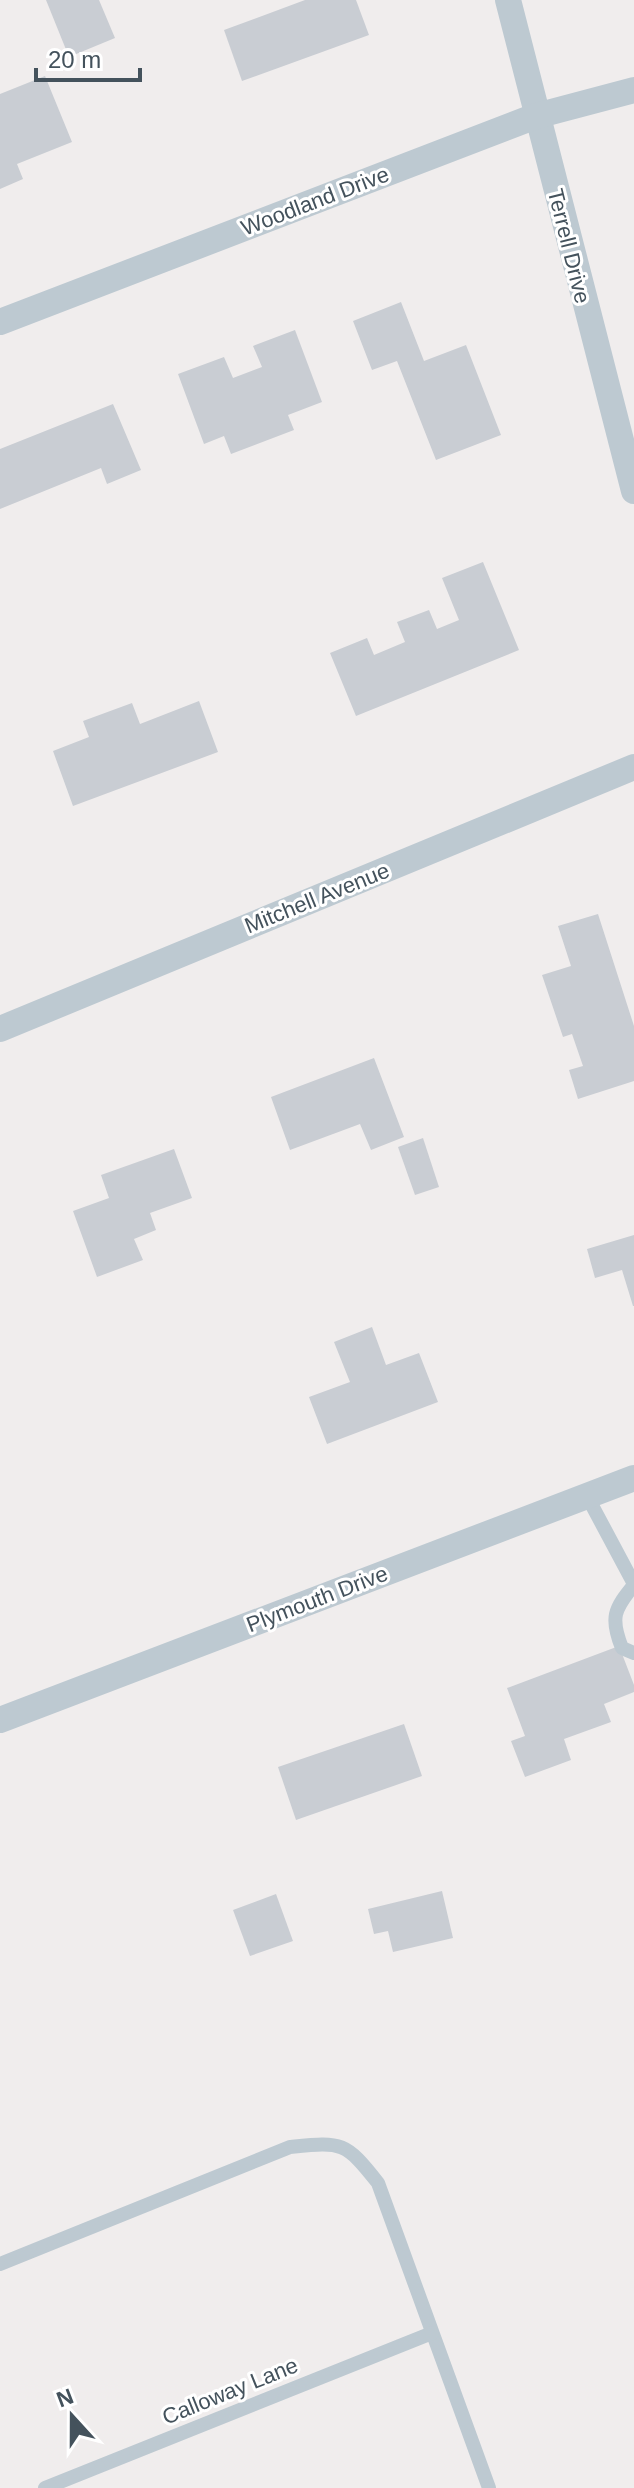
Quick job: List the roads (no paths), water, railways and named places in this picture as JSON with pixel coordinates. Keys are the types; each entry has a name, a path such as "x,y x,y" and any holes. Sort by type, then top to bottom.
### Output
{"street":[{"name":"Terrell Drive","path":"508,0 634,491"},
{"name":"Woodland Drive","path":"0,322 536,116 634,90"},
{"name":"Mitchell Avenue","path":"0,1029 634,767"},
{"name":"Plymouth Drive","path":"0,1720 634,1478"}],"lane":[{"path":"587,1496 634,1585 620,1603 613,1627 622,1648 634,1653"},
{"path":"0,2264 290,2147 331,2143 356,2155 378,2183 489,2488"},
{"name":"Calloway Lane","path":"45,2488 432,2333"}]}
